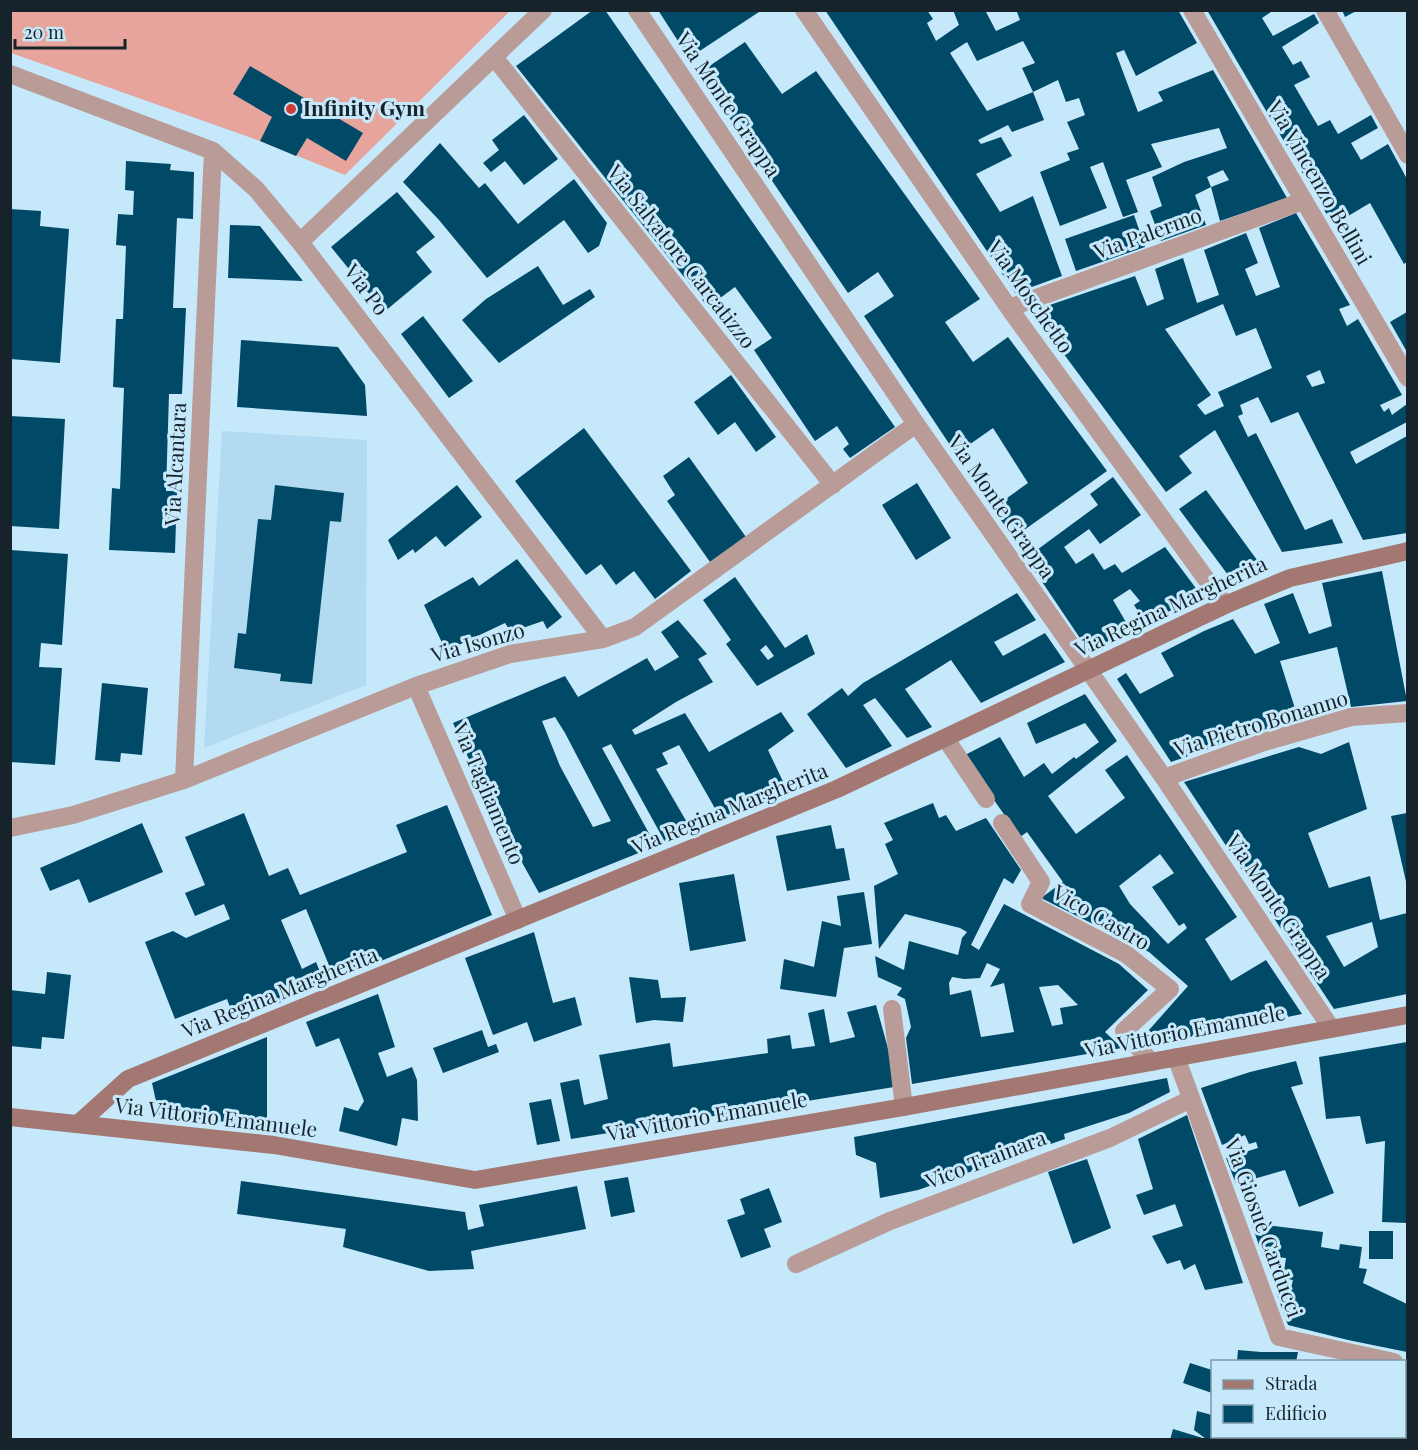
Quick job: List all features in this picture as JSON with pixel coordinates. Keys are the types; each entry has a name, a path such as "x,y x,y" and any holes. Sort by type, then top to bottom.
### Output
{"street":[{"path":"300,242 543,10"},
{"name":"Via Monte Grappa","path":"637,10 916,424 1164,778 1331,1028"},
{"name":"Via Moschetto","path":"804,10 1009,308 1225,605"},
{"name":"Via Vincenzo Bellini","path":"1192,10 1407,378"},
{"path":"1325,10 1407,155"},
{"name":"Via Salvatore Carcatizzo","path":"494,57 833,484"},
{"name":"Via Po","path":"10,74 213,151 256,189 300,242 603,639"},
{"name":"Via Alcantara","path":"184,780 213,151"},
{"name":"Via Palermo","path":"1009,308 1303,201"},
{"name":"Via Isonzo","path":"10,828 73,815 184,780 416,686 510,654 603,639 635,627 916,424"},
{"name":"Via Regina Margherita","path":"78,1124 128,1079 837,789 1225,605 1290,578 1407,551"},
{"name":"Via Tagliamento","path":"416,686 518,920"},
{"name":"Via Pietro Bonanno","path":"1164,778 1264,742 1351,717 1407,713"},
{"path":"946,739 986,799"},
{"name":"Vico Castro","path":"1002,823 1041,882 1030,904 1126,954 1170,989 1124,1031 1151,1062"},
{"path":"892,1009 904,1107"},
{"name":"Via Vittorio Emanuele","path":"10,1117 274,1145 475,1180 904,1107 1407,1015"},
{"name":"Via Giosuè Carducci","path":"1176,1058 1279,1338 1384,1360"},
{"name":"Vico Trainara","path":"796,1264 890,1221 1110,1138 1191,1099"}],"shaded area":[{"name":"Infinity Gym","path":"11,11 510,11 345,175 260,141 11,53"},
{"path":"222,431 367,440 366,685 204,748"}],"building":[{"path":"593,10 605,10 895,427 850,458 843,449 849,444 837,426 815,441 754,350 772,338 735,287 708,307 516,66"},
{"path":"658,10 762,10 689,58"},
{"path":"825,10 927,10 933,19 927,23 936,41 959,25 953,10 985,10 996,31 1020,20 1017,12 1021,10 1178,10 1197,43 1136,76 1124,50 1116,53 1138,112 1163,101 1158,92 1213,70 1287,198 1220,221 1211,187 1195,195 1206,225 1161,241 1150,211 1162,206 1152,177 1184,162 1227,148 1219,128 1151,144 1162,167 1126,180 1138,212 1123,217 1103,162 1090,167 1107,208 1060,226 1040,172 1070,160 1067,153 1079,149 1067,122 1085,115 1079,98 1066,102 1058,80 1033,92 1044,120 1012,132 1008,125 978,140 981,144 1001,137 1012,156 976,174 1000,212 1033,196 1062,276 1015,293","holes":["1023,41 1035,63 1022,68 1033,92 987,111 950,53 967,42 977,61","1223,170 1229,180 1211,187 1207,177"]},
{"path":"1207,10 1274,10 1262,18 1273,36 1314,14 1319,23 1282,47 1293,65 1301,61 1310,77 1294,85 1318,126 1330,120 1338,134 1371,115 1378,128 1351,143 1361,160 1388,144 1407,179 1407,262 1404,264 1370,203 1333,225"},
{"path":"1342,10 1358,10 1345,17"},
{"path":"745,42 782,94 816,71 980,299 945,322 973,362 1008,337 1107,471 1013,538 993,508 1028,483 993,428 956,454 864,316 894,296 878,272 848,293 699,73"},
{"path":"250,66 363,133 346,161 307,138 296,156 260,141 272,117 233,94"},
{"path":"524,115 558,159 524,185 505,161 491,172 483,163 499,150 492,140"},
{"path":"440,143 479,188 485,183 518,224 574,179 607,223 599,246 588,253 564,220 487,278 439,220 403,182"},
{"path":"126,161 171,164 170,170 194,172 193,219 177,218 173,308 186,308 182,394 169,394 166,491 177,491 175,553 109,550 112,488 120,489 124,388 113,387 116,319 123,319 126,246 116,245 118,214 133,215 134,191 125,190"},
{"path":"397,192 435,237 416,252 432,272 384,312 331,247"},
{"path":"10,209 41,211 40,226 69,229 60,363 10,359"},
{"path":"1296,213 1350,305 1339,309 1347,326 1358,319 1402,395 1380,405 1384,412 1389,408 1392,415 1407,404 1407,422 1350,452 1356,464 1407,436 1407,533 1363,540 1298,412 1271,423 1258,397 1240,405 1243,414 1238,416 1248,437 1256,433 1305,530 1332,519 1343,543 1282,552 1215,430 1179,456 1192,473 1166,492 1032,311 1135,276 1147,306 1164,299 1155,269 1183,258 1197,303 1219,295 1204,250 1246,233 1258,263 1245,269 1256,296 1280,287 1259,228","holes":["1223,304 1236,336 1256,328 1272,368 1218,392 1224,406 1205,415 1197,405 1211,395 1165,329","1320,370 1325,383 1312,387 1306,376"]},
{"path":"1134,215 1145,247 1076,271 1065,239"},
{"path":"230,225 260,226 303,281 228,278"},
{"path":"538,266 563,305 590,289 595,297 499,363 462,320 486,299"},
{"path":"1407,312 1407,352 1390,322"},
{"path":"423,316 473,381 449,398 401,334"},
{"path":"241,340 338,347 365,385 367,416 237,407"},
{"path":"731,375 776,437 756,452 735,422 718,435 694,402"},
{"path":"10,416 65,419 59,529 10,526"},
{"path":"584,428 691,571 655,599 634,571 616,585 601,564 586,575 515,481"},
{"path":"689,457 746,537 710,562 667,501 675,495 663,476"},
{"path":"1113,477 1141,515 1100,544 1089,529 1064,547 1076,564 1093,553 1104,570 1115,564 1122,573 1165,547 1201,595 1146,623 1134,605 1140,601 1130,589 1113,600 1130,629 1090,653 1026,558 1098,505 1090,494"},
{"path":"917,483 951,538 916,560 882,505"},
{"path":"275,485 344,493 341,522 330,521 312,684 280,681 281,674 234,668 238,633 246,634 258,519 271,520"},
{"path":"457,485 482,517 445,547 436,536 415,553 413,549 398,560 388,540"},
{"path":"1206,490 1257,560 1228,575 1179,509"},
{"path":"10,550 68,554 62,645 41,643 39,667 62,668 55,765 10,762"},
{"path":"517,559 562,617 547,629 543,621 511,632 505,623 446,651 424,605 473,577 479,586"},
{"path":"1382,571 1407,701 1351,707 1337,647 1280,661 1298,718 1171,762 1117,679 1126,673 1140,694 1174,676 1161,653 1233,619 1255,654 1280,643 1264,604 1293,593 1309,634 1332,626 1322,583"},
{"path":"735,577 785,648 807,634 815,654 757,686 726,644 731,640 703,600","holes":["766,645 774,656 768,660 760,650"]},
{"path":"1017,593 1036,620 994,642 1003,656 1045,633 1065,662 981,703 951,660 905,689 932,727 907,738 875,698 863,705 892,746 846,768 807,714 842,688 848,696 863,683"},
{"path":"678,620 707,654 698,659 713,682 632,730 635,735 685,713 709,752 781,712 794,731 768,750 788,792 721,819 679,745 662,753 668,764 656,769 692,831 665,842 611,744 602,748 656,846 539,893 485,796 453,723 565,676 578,697 647,658 655,671 679,657 661,632","holes":["555,717 611,821 593,827 560,766 542,721"]},
{"path":"102,683 148,688 142,755 121,753 120,762 95,760"},
{"path":"1085,694 1117,741 1048,796 1076,834 1125,798 1105,770 1127,755 1237,917 1205,939 1231,981 1266,960 1302,1014 1160,1043 1149,1030 1188,986 1149,952 1041,898 1063,882 1027,832 1020,837 963,756 1000,737 1024,777 1044,763 1052,774 1099,742 1085,723 1036,744 1027,723","holes":["1160,854 1174,873 1152,887 1179,926 1184,923 1187,928 1168,944 1130,904 1119,886"]},
{"path":"1349,742 1367,809 1308,833 1329,888 1370,876 1380,920 1407,913 1407,994 1334,1009 1184,782 1299,747 1321,754","holes":["1372,922 1378,947 1344,967 1326,936"]},
{"path":"933,803 939,818 946,815 956,831 986,818 1021,870 1013,884 1004,878 971,945 979,950 1004,904 1119,964 1148,990 1105,1032 1122,1048 912,1084 906,1038 911,1027 905,999 897,995 902,988 878,977 875,956 904,970 909,941 958,955 962,938 967,932 960,928 905,914 879,949 874,886 898,874 885,844 893,840 884,823","holes":["987,963 1000,969 990,987 1004,983 1014,1032 981,1037 971,990 950,995 949,983 952,977 980,978","1058,985 1078,1005 1060,1008 1063,1024 1052,1026 1039,987"]},
{"path":"447,805 492,915 335,980 306,909 281,920 302,969 316,962 325,984 235,1021 227,999 175,1019 145,942 173,931 186,938 230,919 224,904 195,916 185,893 205,885 185,837 244,813 269,876 288,868 300,895 407,852 396,825"},
{"path":"1407,813 1407,886 1391,816"},
{"path":"142,823 163,872 89,903 79,879 50,891 40,868"},
{"path":"831,825 836,849 844,848 850,880 787,891 776,836"},
{"path":"734,874 746,941 690,951 679,883"},
{"path":"864,892 872,944 844,948 836,997 780,989 784,959 814,967 822,921 841,926 837,896"},
{"path":"534,932 553,1003 575,997 582,1025 534,1042 527,1022 493,1035 465,958"},
{"path":"47,972 71,975 64,1039 42,1037 41,1049 10,1046 10,990 45,994"},
{"path":"629,977 658,980 661,998 686,997 683,1022 654,1020 636,1023"},
{"path":"378,994 395,1047 378,1053 387,1077 412,1067 417,1080 418,1121 402,1118 397,1146 339,1131 344,1107 358,1111 364,1101 339,1038 316,1047 306,1022"},
{"path":"876,1005 889,1052 894,1087 571,1139 560,1083 579,1079 584,1105 608,1099 599,1055 670,1043 673,1067 768,1053 767,1039 790,1035 792,1049 815,1046 808,1013 824,1009 830,1043 855,1037 847,1012"},
{"path":"482,1030 488,1047 496,1044 499,1052 443,1073 433,1048"},
{"path":"267,1037 267,1126 159,1115 152,1083"},
{"path":"1407,1042 1407,1223 1382,1222 1385,1141 1366,1144 1360,1116 1326,1119 1319,1057"},
{"path":"1296,1061 1303,1084 1291,1087 1334,1193 1299,1207 1285,1170 1236,1184 1226,1158 1258,1148 1256,1142 1249,1144 1245,1135 1222,1145 1201,1088 1250,1072"},
{"path":"1167,1078 1170,1092 1129,1113 1064,1134 1065,1139 918,1190 880,1198 876,1163 856,1155 854,1137"},
{"path":"551,1099 560,1141 537,1145 529,1103"},
{"path":"1187,1115 1243,1283 1205,1290 1195,1264 1184,1270 1180,1260 1167,1264 1152,1236 1183,1226 1175,1204 1144,1215 1136,1195 1153,1189 1138,1139"},
{"path":"1087,1159 1111,1228 1073,1244 1048,1172"},
{"path":"628,1177 635,1212 611,1217 604,1181"},
{"path":"241,1181 465,1212 468,1230 484,1226 479,1205 577,1186 586,1229 471,1251 474,1269 429,1271 343,1247 346,1229 237,1214"},
{"path":"769,1188 782,1222 764,1229 771,1247 741,1258 727,1220 745,1214 740,1199"},
{"path":"1251,1223 1323,1232 1321,1247 1339,1250 1340,1244 1362,1247 1359,1268 1367,1269 1363,1283 1407,1304 1407,1352 1288,1325 1275,1289 1290,1292 1293,1280 1283,1278 1286,1258 1263,1256"},
{"path":"1369,1231 1393,1231 1393,1259 1369,1259"},
{"path":"1238,1350 1298,1352 1296,1360 1237,1360"},
{"path":"1190,1363 1211,1370 1211,1393 1183,1383"},
{"path":"1407,1396 1407,1440 1387,1440 1388,1438 1406,1438"},
{"path":"1197,1411 1211,1415 1211,1438 1357,1438 1357,1440 1170,1440 1173,1429 1206,1439 1194,1430"}],"place":[{"name":"Infinity Gym","path":"291,109"}]}
